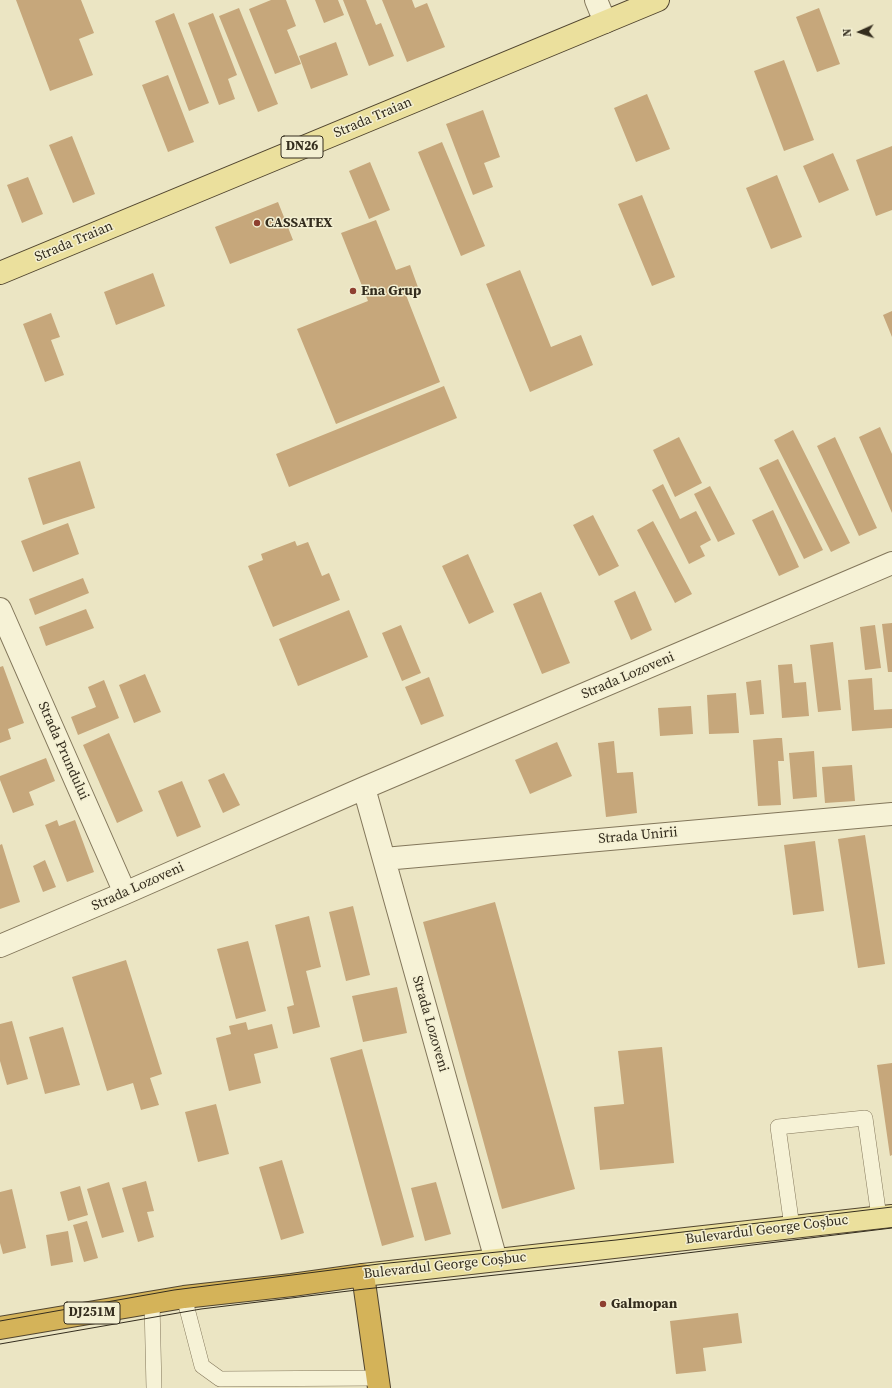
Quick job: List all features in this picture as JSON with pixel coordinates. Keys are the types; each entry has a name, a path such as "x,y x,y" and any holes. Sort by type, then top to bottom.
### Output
{"highway":[{"name":"Bulevardul George Coșbuc","path":"0,1328 184,1298 363,1275"},
{"path":"363,1275 379,1383"}],"main road":[{"name":"Strada Traian","path":"0,273 658,0"},
{"name":"Bulevardul George Coșbuc","path":"363,1275 885,1216"}],"street":[{"path":"596,0 604,22"},
{"name":"Strada Lozoveni","path":"0,946 364,788 892,563"},
{"name":"Strada Prundului","path":"0,609 125,893"},
{"name":"Strada Lozoveni","path":"364,788 496,1260"},
{"name":"Strada Unirii","path":"384,859 892,814"}],"lane":[{"path":"792,1227 778,1127 865,1118 885,1216"},
{"path":"184,1298 202,1366 220,1379 379,1383"},
{"path":"152,1303 154,1388"}],"building":[{"path":"16,0 81,0 94,33 79,39 93,75 50,91"},
{"path":"271,0 286,0 296,26 287,30 301,64 275,74 249,9"},
{"path":"315,0 338,0 344,15 324,23"},
{"path":"343,0 366,0 376,25 381,23 394,56 369,66"},
{"path":"382,0 412,0 415,8 427,3 445,47 407,62"},
{"path":"239,8 278,104 258,112 219,16"},
{"path":"819,8 840,64 817,72 796,17"},
{"path":"174,13 209,103 189,111 155,21"},
{"path":"213,13 237,75 228,79 235,99 219,105 188,23"},
{"path":"336,42 348,75 311,89 299,56"},
{"path":"784,60 814,140 784,151 754,71"},
{"path":"168,75 194,142 168,152 142,85"},
{"path":"647,94 670,149 636,162 614,108"},
{"path":"483,110 500,157 484,163 493,187 473,195 446,124"},
{"path":"72,136 95,194 73,203 49,145"},
{"path":"442,142 485,246 461,256 418,152"},
{"path":"892,146 892,210 876,216 856,160"},
{"path":"833,153 849,190 819,203 803,166"},
{"path":"370,162 390,210 369,219 349,171"},
{"path":"777,175 802,237 771,249 746,188"},
{"path":"28,177 43,214 22,223 7,185"},
{"path":"642,195 675,277 652,286 618,204"},
{"path":"278,202 293,240 230,264 215,227"},
{"path":"376,220 396,270 410,265 419,290 406,295 440,382 336,424 297,329 368,301 341,233"},
{"path":"520,270 551,347 581,335 593,365 530,392 486,284"},
{"path":"153,273 165,306 116,325 104,292"},
{"path":"892,311 892,337 883,315"},
{"path":"51,313 60,337 51,340 64,375 45,382 23,324"},
{"path":"444,386 457,418 289,487 276,454"},
{"path":"880,427 892,454 892,513 859,437"},
{"path":"793,430 850,543 831,552 774,440"},
{"path":"679,437 702,483 675,497 653,450"},
{"path":"835,437 877,528 859,536 817,446"},
{"path":"778,459 823,550 804,559 759,468"},
{"path":"80,461 95,508 43,525 28,478"},
{"path":"663,484 680,519 696,511 711,540 700,546 705,556 689,564 652,490"},
{"path":"710,486 735,534 718,542 694,494"},
{"path":"773,510 799,567 779,576 752,520"},
{"path":"593,515 619,566 599,576 573,525"},
{"path":"653,521 692,594 675,603 637,530"},
{"path":"68,523 79,554 33,572 21,541"},
{"path":"295,541 297,546 308,542 322,576 329,573 340,600 273,627 248,566 263,560 261,554"},
{"path":"468,554 494,612 469,624 442,566"},
{"path":"83,578 89,593 35,615 29,599"},
{"path":"635,591 652,630 631,640 614,601"},
{"path":"541,592 570,663 542,674 513,604"},
{"path":"86,609 94,628 46,646 39,627"},
{"path":"349,610 368,657 298,686 279,639"},
{"path":"892,623 892,672 888,672 882,624"},
{"path":"401,625 421,673 402,681 382,633"},
{"path":"875,625 881,668 865,670 860,627"},
{"path":"833,642 841,710 818,712 810,645"},
{"path":"792,664 794,683 806,682 809,716 782,718 778,665"},
{"path":"3,666 24,723 8,729 11,739 0,743 0,667"},
{"path":"145,674 161,712 134,723 119,685"},
{"path":"429,677 444,716 421,725 405,687"},
{"path":"872,678 874,710 892,709 892,728 852,731 848,680"},
{"path":"104,680 119,718 78,735 71,717 96,707 88,687"},
{"path":"761,680 764,714 750,715 746,682"},
{"path":"736,693 739,733 709,734 707,695"},
{"path":"691,706 693,734 660,736 658,708"},
{"path":"109,733 143,811 117,823 83,745"},
{"path":"782,738 784,761 778,761 781,805 758,806 753,740"},
{"path":"614,741 617,773 633,772 637,813 606,817 598,743"},
{"path":"557,742 572,776 530,794 515,760"},
{"path":"814,751 817,797 793,799 789,753"},
{"path":"46,758 55,781 29,792 34,805 13,813 0,780 0,776"},
{"path":"852,765 855,801 825,803 822,767"},
{"path":"224,773 240,805 223,813 208,780"},
{"path":"182,781 201,827 177,837 158,791"},
{"path":"57,820 59,826 75,820 94,872 67,882 45,825"},
{"path":"865,835 885,964 858,968 838,839"},
{"path":"815,841 824,911 793,915 784,845"},
{"path":"2,844 20,902 0,909 0,845"},
{"path":"45,860 56,887 43,892 33,866"},
{"path":"495,902 575,1189 502,1209 423,922"},
{"path":"353,906 370,975 346,981 329,912"},
{"path":"309,916 321,967 306,971 320,1027 293,1034 287,1007 294,1005 275,925"},
{"path":"248,941 266,1011 236,1019 217,949"},
{"path":"126,960 162,1074 150,1078 159,1105 141,1110 133,1083 107,1091 72,977"},
{"path":"397,987 407,1033 363,1042 352,996"},
{"path":"12,1021 28,1079 7,1085 0,1061 0,1024"},
{"path":"246,1022 248,1030 272,1024 278,1048 254,1054 261,1083 229,1091 216,1038 231,1034 229,1026"},
{"path":"63,1027 80,1085 45,1094 29,1037"},
{"path":"662,1047 674,1163 600,1170 594,1107 624,1104 618,1051"},
{"path":"362,1049 414,1237 382,1246 330,1058"},
{"path":"892,1063 892,1155 890,1156 877,1065"},
{"path":"216,1104 229,1154 198,1162 185,1112"},
{"path":"282,1160 304,1233 281,1240 259,1167"},
{"path":"146,1181 154,1211 147,1212 154,1237 138,1242 122,1188"},
{"path":"109,1182 124,1232 102,1238 87,1189"},
{"path":"436,1182 451,1234 425,1241 411,1188"},
{"path":"80,1186 88,1215 68,1221 60,1192"},
{"path":"12,1189 26,1248 3,1254 0,1243 0,1192"},
{"path":"87,1221 98,1258 84,1262 73,1225"},
{"path":"68,1231 73,1262 51,1266 46,1235"},
{"path":"738,1313 742,1343 703,1348 706,1371 676,1374 670,1321"}],"tram line":[{"path":"0,1321 174,1290 379,1264 616,1240 892,1207"},
{"path":"0,1344 201,1309 365,1289 580,1266 892,1228"}],"place":[{"name":"CASSATEX","path":"257,223"},
{"name":"Ena Grup","path":"353,291"},
{"name":"Galmopan","path":"603,1304"}]}
